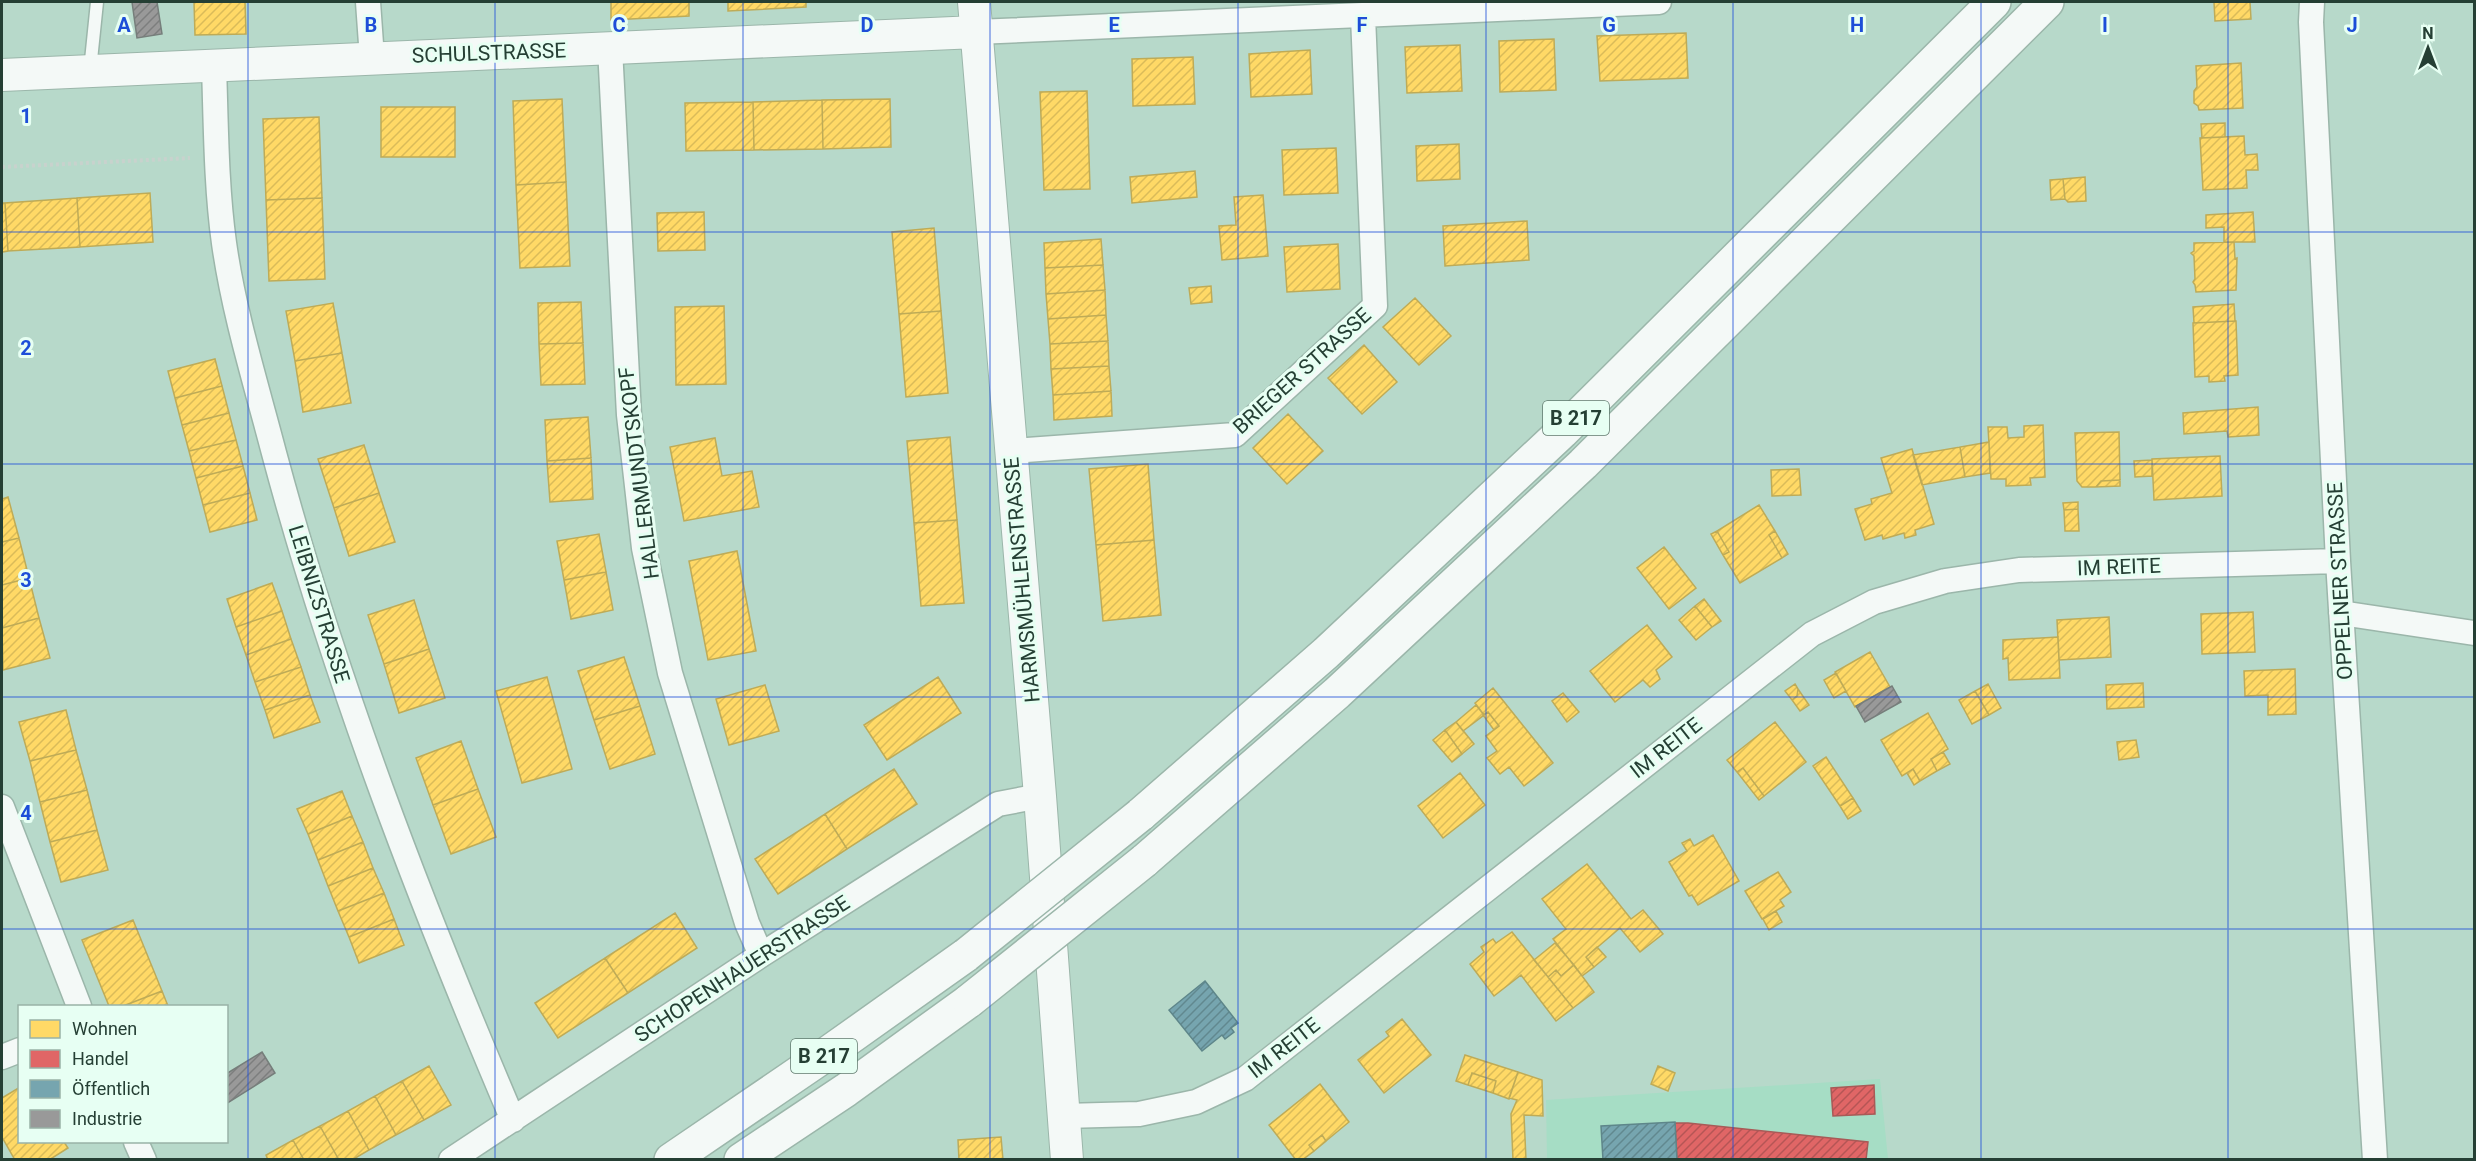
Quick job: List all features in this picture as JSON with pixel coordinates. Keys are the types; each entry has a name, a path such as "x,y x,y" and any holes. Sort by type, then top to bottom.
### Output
{"highway":[{"name":"B 217","path":"671,1160 966,955 1140,815 1326,653 1562,432 1994,2"},
{"name":"B 217","path":"741,1160 846,1090 969,1000 1144,861 1337,693 1583,464 2047,2"}],"street":[{"path":"368,2 372,58"},
{"name":"HARMSMÜHLENSTRASSE","path":"974,2 1040,796 1067,1160"},
{"path":"976,32 1364,16 1399,8 1659,2"},
{"name":"OPPELNER STRASSE","path":"2312,2 2311,22 2338,561 2375,1160"},
{"name":"BRIEGER STRASSE","path":"1012,452 1235,435 1375,306 1364,16"},
{"name":"SCHULSTRASSE","path":"2,75 976,32"},
{"name":"HALLERMUNDTSKOPF","path":"610,48 629,415 644,548 670,674 747,923 761,955"},
{"name":"LEIBNIZSTRASSE","path":"214,66 217,156 224,243 236,302 287,500 332,647 394,828 513,1120"},
{"name":"IM REITE","path":"1064,1116 1139,1114 1196,1102 1245,1079 1812,634 1874,602 1945,581 2019,570 2338,561"},
{"path":"2342,613 2475,633"},
{"name":"SCHOPENHAUERSTRASSE","path":"451,1160 761,955 999,804 1040,796"},
{"path":"2,807 79,1005"},
{"path":"2,1057 18,1051"},
{"path":"136,1143 144,1160"}],"lane":[{"path":"90,71 97,2"}],"path":[{"path":"2,167 217,156"}],"shaded area":[{"path":"1880,1079 1888,1159 1547,1159 1546,1100"}],"building: Wohnen":[{"path":"194,2 245,2 246,34 195,35"},
{"path":"611,2 689,2 689,16 611,20"},
{"path":"728,2 806,2 806,7 728,11"},
{"path":"2214,2 2250,2 2251,19 2215,21"},
{"path":"1686,33 1688,78 1600,81 1597,36"},
{"path":"1554,39 1556,90 1500,92 1499,41"},
{"path":"1460,45 1462,91 1407,93 1405,47"},
{"path":"1310,50 1312,94 1251,97 1249,54"},
{"path":"1193,57 1195,104 1133,106 1132,59"},
{"path":"2241,63 2243,108 2199,110 2194,103 2194,91 2197,87 2196,66"},
{"path":"1087,91 1090,189 1044,190 1040,92"},
{"path":"562,99 566,182 516,185 513,101"},
{"path":"890,99 891,147 823,149 822,100"},
{"path":"822,100 823,149 754,150 753,102"},
{"path":"753,102 754,150 686,151 685,103"},
{"path":"381,107 455,107 455,157 381,157"},
{"path":"319,117 322,198 266,200 263,119"},
{"path":"2225,123 2225,137 2202,138 2201,124"},
{"path":"2244,136 2245,155 2257,154 2258,170 2246,170 2247,188 2203,190 2200,138"},
{"path":"1459,144 1460,179 1417,181 1416,146"},
{"path":"1336,148 1338,193 1284,195 1282,150"},
{"path":"1195,171 1197,197 1132,203 1130,177"},
{"path":"2085,177 2086,201 2068,202 2065,199 2063,179"},
{"path":"2063,179 2065,199 2051,200 2050,180"},
{"path":"566,182 570,266 520,268 516,185"},
{"path":"150,193 153,242 80,247 77,198"},
{"path":"1263,195 1268,256 1222,260 1219,226 1236,225 1234,197"},
{"path":"77,198 80,247 8,251 5,203"},
{"path":"322,198 325,279 269,281 266,200"},
{"path":"2,203 5,203 8,251 2,252"},
{"path":"704,212 705,250 658,251 657,213"},
{"path":"2253,212 2255,242 2224,242 2224,227 2206,228 2206,215"},
{"path":"1527,221 1529,260 1445,266 1443,226"},
{"path":"934,228 941,311 899,314 892,232"},
{"path":"1101,239 1103,265 1045,268 1044,243"},
{"path":"2234,242 2235,259 2237,258 2236,290 2196,292 2193,282 2195,279 2194,256 2191,253 2194,251 2194,243"},
{"path":"1338,244 1340,289 1287,292 1284,247"},
{"path":"1103,265 1105,290 1046,294 1045,268"},
{"path":"1211,286 1212,302 1191,304 1189,288"},
{"path":"1105,290 1106,315 1048,319 1046,294"},
{"path":"1415,298 1451,336 1419,365 1383,327"},
{"path":"581,302 583,343 539,344 538,303"},
{"path":"333,303 342,353 295,361 286,311"},
{"path":"2234,304 2235,321 2194,323 2193,307"},
{"path":"724,306 726,384 676,385 675,307"},
{"path":"941,311 948,393 906,397 899,314"},
{"path":"1106,315 1108,341 1050,344 1048,319"},
{"path":"2236,321 2238,375 2224,376 2225,381 2209,382 2209,376 2195,377 2193,323"},
{"path":"1108,341 1109,366 1051,369 1050,344"},
{"path":"583,343 585,384 541,385 539,344"},
{"path":"1364,345 1397,382 1362,414 1328,378"},
{"path":"342,353 351,403 303,412 295,361"},
{"path":"215,359 222,386 175,398 168,371"},
{"path":"1109,366 1111,391 1053,395 1051,369"},
{"path":"222,386 229,413 182,425 175,398"},
{"path":"1111,391 1112,416 1054,420 1053,395"},
{"path":"2258,407 2259,435 2228,437 2227,431 2184,434 2183,413"},
{"path":"229,413 236,440 189,451 182,425"},
{"path":"1288,414 1323,451 1287,484 1253,448"},
{"path":"588,417 591,458 547,461 545,420"},
{"path":"2043,425 2045,477 2030,478 2031,485 2006,486 2006,479 1991,479 1988,427 2007,427 2008,438 2024,437 2024,426"},
{"path":"2119,432 2120,480 2101,481 2096,487 2082,487 2077,481 2075,433"},
{"path":"950,437 957,520 914,523 907,441"},
{"path":"715,438 722,476 752,471 759,507 684,521 670,447"},
{"path":"236,440 243,466 196,478 189,451"},
{"path":"1989,442 1990,473 1965,477 1960,447"},
{"path":"364,445 379,493 334,508 318,459"},
{"path":"1960,447 1965,477 1922,485 1913,455"},
{"path":"1912,449 1934,524 1915,530 1916,535 1905,538 1904,533 1883,539 1882,535 1865,540 1855,509 1872,504 1871,499 1892,493 1881,458"},
{"path":"2220,456 2222,496 2154,500 2152,459"},
{"path":"591,458 593,499 550,502 547,461"},
{"path":"2152,460 2152,476 2135,477 2134,461"},
{"path":"1148,464 1154,540 1096,545 1089,469"},
{"path":"243,466 250,493 203,505 196,478"},
{"path":"1799,469 1801,495 1772,496 1771,470"},
{"path":"2120,480 2120,486 2096,487 2101,481"},
{"path":"250,493 257,520 210,532 203,505"},
{"path":"379,493 395,542 349,556 334,508"},
{"path":"8,497 19,538 2,542 2,499"},
{"path":"2078,502 2078,509 2064,510 2063,503"},
{"path":"1759,505 1775,531 1769,535 1782,558 1740,583 1723,555 1729,552 1717,531"},
{"path":"2078,509 2079,531 2065,531 2064,510"},
{"path":"957,520 964,603 921,606 914,523"},
{"path":"1717,531 1729,552 1723,555 1711,534"},
{"path":"1775,531 1788,554 1782,558 1769,535"},
{"path":"599,534 606,572 564,580 557,541"},
{"path":"19,538 29,578 2,585 2,542"},
{"path":"1154,540 1161,615 1103,621 1096,545"},
{"path":"1664,547 1696,588 1669,609 1637,568"},
{"path":"737,551 756,651 708,660 689,561"},
{"path":"606,572 613,610 571,619 564,580"},
{"path":"29,578 39,618 2,628 2,585"},
{"path":"272,583 282,611 236,627 227,599"},
{"path":"1704,599 1721,621 1712,627 1695,606"},
{"path":"414,600 429,649 384,664 368,615"},
{"path":"1695,606 1712,627 1696,640 1679,620"},
{"path":"282,611 291,639 246,655 236,627"},
{"path":"2253,612 2255,652 2202,654 2201,614"},
{"path":"2109,617 2111,657 2059,660 2057,620"},
{"path":"39,618 50,658 3,670 2,628"},
{"path":"1647,625 1672,657 1656,670 1660,679 1650,687 1643,680 1615,702 1590,671"},
{"path":"2058,637 2060,678 2009,680 2008,658 2003,659 2003,640"},
{"path":"291,639 301,667 255,682 246,655"},
{"path":"429,649 445,698 399,713 384,664"},
{"path":"1870,652 1890,687 1855,707 1835,672"},
{"path":"624,657 640,706 594,720 578,671"},
{"path":"301,667 310,695 265,710 255,682"},
{"path":"2295,669 2296,714 2268,715 2268,695 2245,696 2244,671"},
{"path":"1836,673 1846,691 1834,698 1824,680"},
{"path":"547,677 572,769 522,783 496,691"},
{"path":"938,677 961,713 887,760 864,725"},
{"path":"2143,683 2144,707 2107,709 2106,685"},
{"path":"1795,684 1798,689 1797,696 1792,700 1785,691"},
{"path":"1988,684 2001,708 1989,715 1975,691"},
{"path":"765,685 779,731 729,745 716,699"},
{"path":"1493,688 1553,763 1524,786 1509,767 1500,774 1487,758 1497,751 1486,736 1499,726 1488,712 1484,715 1475,703"},
{"path":"1798,689 1809,705 1800,711 1792,700 1797,696"},
{"path":"1975,691 1989,715 1972,724 1959,700"},
{"path":"1563,693 1579,712 1567,722 1552,701"},
{"path":"310,695 320,722 274,738 265,710"},
{"path":"1476,705 1484,715 1463,731 1456,722"},
{"path":"640,706 655,754 610,769 594,720"},
{"path":"66,710 76,750 30,761 19,722"},
{"path":"1488,712 1499,726 1494,730 1483,715"},
{"path":"1928,713 1948,749 1931,759 1937,771 1920,781 1913,769 1902,776 1881,740"},
{"path":"1456,722 1474,744 1462,754 1445,730"},
{"path":"1775,722 1806,762 1764,796 1743,768 1737,772 1727,760"},
{"path":"1445,730 1462,754 1452,762 1433,740"},
{"path":"2136,740 2139,757 2119,760 2117,742"},
{"path":"461,741 478,789 433,805 416,758"},
{"path":"76,750 87,790 40,802 30,761"},
{"path":"1943,752 1950,764 1937,771 1931,759"},
{"path":"1826,757 1853,798 1840,806 1813,766"},
{"path":"1743,768 1764,796 1759,800 1737,772"},
{"path":"894,769 917,804 847,849 825,814"},
{"path":"1913,769 1920,781 1914,785 1907,773"},
{"path":"1460,773 1485,805 1443,838 1418,806"},
{"path":"478,789 496,837 451,854 433,805"},
{"path":"87,790 97,830 50,842 40,802"},
{"path":"342,791 352,816 308,834 297,809"},
{"path":"1853,798 1861,811 1848,819 1840,806"},
{"path":"825,814 847,849 778,894 755,859"},
{"path":"352,816 363,842 318,860 308,834"},
{"path":"97,830 108,870 61,882 50,842"},
{"path":"1713,835 1739,881 1698,905 1692,895 1689,896 1669,862 1687,851 1682,843 1690,839 1694,846"},
{"path":"363,842 373,868 328,886 318,860"},
{"path":"1587,864 1631,919 1643,910 1663,934 1640,952 1620,928 1586,957 1594,967 1582,976 1553,939 1566,929 1542,899"},
{"path":"373,868 384,893 338,911 328,886"},
{"path":"1778,872 1791,892 1780,900 1784,906 1762,919 1745,891"},
{"path":"384,893 394,919 349,937 338,911"},
{"path":"1776,911 1782,922 1769,930 1763,919"},
{"path":"675,913 697,948 628,993 605,958"},
{"path":"394,919 404,945 359,963 349,937"},
{"path":"133,920 162,991 126,1005 109,1005 82,940"},
{"path":"1512,932 1573,1008 1556,1021 1521,975 1494,996 1470,964 1484,952 1481,947 1493,939 1496,943"},
{"path":"1555,943 1574,965 1561,976 1556,970 1548,977 1534,960"},
{"path":"1597,947 1606,957 1594,967 1586,957"},
{"path":"605,958 628,993 558,1038 535,1003"},
{"path":"1574,965 1594,992 1573,1008 1548,977 1556,970 1561,976"},
{"path":"162,991 168,1005 126,1005"},
{"path":"1402,1019 1431,1055 1384,1093 1358,1060 1389,1036 1386,1032"},
{"path":"1465,1055 1518,1072 1509,1099 1493,1093 1496,1081 1472,1073 1468,1085 1456,1081"},
{"path":"429,1066 451,1105 424,1120 402,1081"},
{"path":"1658,1066 1675,1073 1668,1091 1651,1084"},
{"path":"1518,1072 1542,1080 1543,1116 1524,1115 1526,1160 1513,1160 1511,1114 1517,1100 1509,1098"},
{"path":"1472,1073 1496,1081 1493,1093 1468,1085"},
{"path":"402,1081 424,1120 396,1135 375,1096"},
{"path":"1320,1084 1349,1122 1326,1141 1322,1135 1309,1145 1314,1151 1302,1160 1296,1160 1269,1125"},
{"path":"18,1088 18,1143 65,1143 68,1148 49,1160 15,1160 2,1137 2,1098"},
{"path":"375,1096 396,1135 369,1150 348,1111"},
{"path":"348,1111 369,1150 352,1160 339,1160 320,1126"},
{"path":"320,1126 339,1160 304,1160 293,1140"},
{"path":"1322,1135 1326,1141 1314,1151 1309,1145"},
{"path":"1001,1137 1003,1160 959,1160 958,1140"},
{"path":"293,1140 304,1160 268,1160 266,1155"}],"building: Handel":[{"path":"1874,1085 1875,1114 1833,1116 1831,1088"},
{"path":"1675,1123 1868,1142 1866,1160 1677,1160"}],"building: Öffentlich":[{"path":"1205,981 1238,1023 1231,1028 1234,1032 1225,1039 1222,1035 1202,1051 1169,1010"},
{"path":"1675,1122 1677,1160 1603,1160 1601,1126"}],"building: Industrie":[{"path":"132,2 157,2 162,34 137,38"},
{"path":"1892,686 1901,702 1865,722 1856,706"},
{"path":"262,1052 275,1073 228,1103 228,1073"}]}
